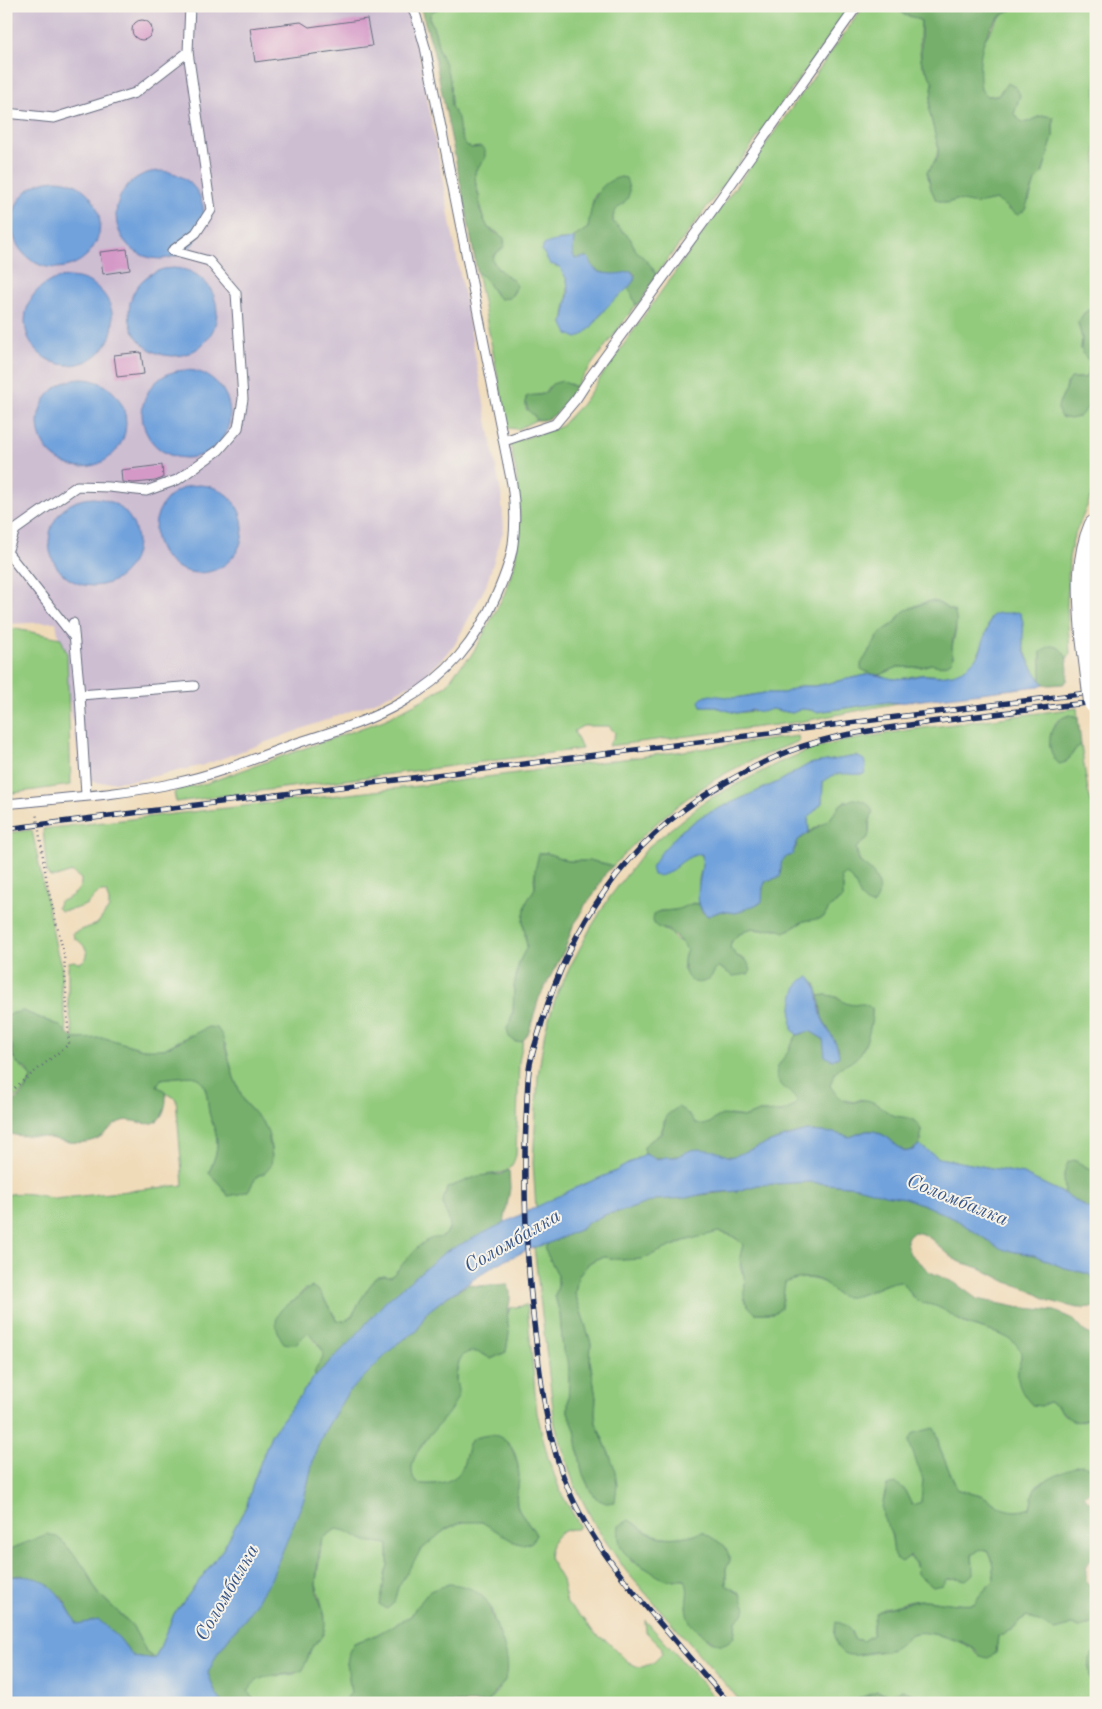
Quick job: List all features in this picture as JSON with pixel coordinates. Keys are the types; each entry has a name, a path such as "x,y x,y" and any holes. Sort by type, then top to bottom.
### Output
{"main road":[{"path":"1096,527 1088,554 1085,579 1088,636 1096,702"}],"lane":[{"path":"74,637 7,552 11,531 77,486 146,491 177,480 220,450 238,428 242,399 236,293 209,260 172,251 196,233 211,210 188,52 190,6"},
{"path":"6,804 144,789 175,783 205,775 370,718 402,702 432,683 456,660 474,638 489,611 504,578 513,545 515,511 504,440 425,47 416,16 411,6"},
{"path":"504,440 555,424 576,399 857,6"},
{"path":"6,113 54,118 135,93 188,52"},
{"path":"73,623 86,795"},
{"path":"80,696 194,686"}],"path":[{"path":"7,1094 69,1044 64,954 48,889 37,825 35,801"}],"shaded area":[{"path":"6,6 403,6 413,22 501,494 504,528 486,586 454,646 421,680 372,703 204,765 137,780 99,783 82,776 56,622 6,624"}],"green space":[{"path":"420,6 443,6 430,14 430,19 450,80 451,106 458,118 460,134 464,143 471,148 481,147 485,150 485,159 476,169 475,173 476,188 479,196 480,211 488,228 504,238 504,247 492,259 498,268 512,279 517,286 510,298 500,299 477,272 433,49"},
{"path":"443,6 851,6 725,183 656,275 652,267 635,249 630,238 613,222 615,211 623,203 607,183 595,195 588,228 570,240 559,240 555,266 560,267 567,280 568,287 563,324 588,330 606,307 627,287 636,305 575,387 571,384 548,387 542,394 526,397 526,409 534,415 536,420 518,429 508,428 477,272 482,274 496,296 510,298 515,291 512,279 499,271 492,259 505,242 497,232 488,228 481,209 475,171 482,163 481,147 471,148 464,143 451,106 450,80 430,19 430,14 433,11"},
{"path":"864,6 898,6 904,15 921,21 921,60 933,84 930,113 938,146 934,162 927,172 936,200 947,203 956,200 986,202 996,200 1004,204 1009,211 1029,201 1035,181 1042,174 1053,137 1053,118 1044,116 1028,122 1022,122 1014,114 1020,95 1002,89 998,96 988,96 981,90 978,72 982,44 998,19 1017,6 1096,6 1096,313 1094,310 1084,313 1078,323 1082,338 1081,349 1090,362 1088,373 1085,378 1076,378 1067,383 1065,393 1059,402 1081,412 1089,406 1091,394 1096,388 1096,485 1073,539 1069,558 1067,607 1070,653 1067,659 1065,655 1041,652 1041,680 1024,649 1023,624 1017,612 991,617 979,653 968,667 959,672 949,675 922,675 894,679 880,675 898,667 922,667 953,657 952,647 956,630 954,611 930,601 904,612 895,623 877,638 868,653 862,669 871,674 815,686 800,686 784,693 764,693 736,698 706,696 701,706 712,706 736,713 772,709 792,713 802,709 817,712 889,702 898,703 799,722 608,746 615,733 609,726 583,726 574,731 582,749 176,802 174,793 179,789 204,784 384,720 447,685 457,670 470,657 480,641 504,595 515,563 520,520 516,472 510,443 560,427 582,404"},
{"path":"898,6 1017,6 999,17 991,27 983,44 980,71 981,90 988,96 998,96 1007,83 1016,87 1020,95 1014,114 1022,122 1028,122 1045,116 1053,117 1053,137 1042,174 1035,181 1025,210 1018,215 996,200 977,204 956,200 947,203 936,200 927,172 938,157 938,147 929,110 933,83 921,60 921,21 904,15"},
{"path":"621,177 626,178 629,194 628,198 614,213 613,222 630,238 635,249 652,267 656,275 641,302 636,305 627,287 634,281 635,274 631,271 618,274 603,273 593,267 591,261 585,257 575,259 573,254 574,237 588,228 596,196 605,184"},
{"path":"1088,310 1094,310 1096,313 1096,388 1091,394 1089,406 1079,417 1070,419 1061,417 1058,406 1071,378 1085,378 1088,373 1090,362 1081,349 1082,338 1078,323"},
{"path":"562,381 575,387 564,405 555,415 543,420 536,420 527,408 526,397 543,394 552,384"},
{"path":"931,601 954,611 956,616 952,643 952,661 939,666 930,664 922,667 898,667 880,675 871,674 861,669 861,664 881,632 895,623 906,610"},
{"path":"6,627 61,638 67,654 71,785 6,794"},
{"path":"1049,646 1061,649 1066,658 1067,681 1063,684 1049,685 1044,684 1041,680 1041,652"},
{"path":"1077,708 1078,717 1064,717 1055,724 1051,735 1050,748 1065,763 1081,745 1088,791 1096,816 1096,1170 1074,1160 1064,1174 1065,1194 1023,1174 939,1158 919,1145 922,1139 886,1111 861,1099 854,1102 840,1099 830,1086 833,1077 839,1068 852,1061 863,1049 872,1019 872,1009 845,1004 840,998 826,995 819,996 815,983 794,995 792,1029 797,1035 789,1049 787,1090 797,1100 795,1106 782,1112 759,1112 746,1117 730,1115 716,1118 710,1123 703,1125 696,1123 685,1111 664,1121 660,1133 644,1147 645,1154 614,1172 575,1188 536,1209 533,1163 538,1076 545,1031 557,994 590,929 609,898 648,847 705,801 778,763 812,749 839,742 908,730","holes":["857,756 842,772 828,777 823,782 822,803 808,818 809,832 830,819 841,804 846,801 871,818 867,837 856,848 860,862 872,872 858,891 852,878 845,873 841,877 843,898 830,907 824,917 804,921 790,930 769,928 758,930 753,928 745,931 738,935 731,943 730,947 737,956 742,958 728,973 719,967 713,974 690,979 683,969 687,950 684,944 674,938 671,933 660,928 659,911 677,910 693,903 699,904 702,854 687,858 666,874 670,843 681,831 702,816 780,781 809,764"]},
{"path":"1070,715 1078,717 1081,745 1069,759 1059,764 1051,751 1050,736 1057,723"},
{"path":"798,736 799,741 742,765 706,785 657,823 613,866 593,861 568,861 547,853 539,853 534,879 535,888 526,904 523,921 527,947 519,962 514,987 513,1013 507,1029 515,1042 523,1041 519,1062 516,1155 514,1162 508,1170 455,1185 449,1228 445,1235 402,1265 391,1277 375,1278 352,1316 345,1321 338,1321 319,1291 305,1289 294,1301 286,1305 302,1336 308,1333 323,1351 323,1359 315,1371 315,1376 271,1435 247,1505 223,1549 174,1614 155,1659 147,1653 132,1625 100,1595 86,1569 66,1545 47,1535 6,1551 6,1195 24,1193 54,1199 183,1185 176,1099 156,1086 161,1079 193,1076 204,1085 217,1140 216,1154 209,1173 222,1186 228,1196 248,1191 257,1176 265,1173 272,1157 270,1140 264,1124 245,1103 234,1078 225,1043 190,1035 164,1049 154,1050 143,1049 105,1038 74,1039 68,1003 68,967 69,962 79,963 84,960 87,954 81,943 74,938 73,933 97,924 109,908 109,902 106,892 102,892 84,906 60,911 57,907 59,902 77,891 81,884 81,879 72,872 50,877 47,873 43,829 418,786"},
{"path":"853,799 865,802 873,812 869,823 868,838 856,848 858,860 874,874 878,883 876,902 873,905 863,900 853,881 845,874 841,877 843,898 830,907 824,917 804,921 785,932 774,928 764,930 752,928 738,935 731,942 730,948 737,956 747,961 751,970 749,974 733,976 719,967 706,981 699,983 689,979 684,969 687,950 672,933 655,925 653,920 654,914 675,910 689,904 699,904 702,912 708,916 721,911 736,913 761,902 763,887 766,881 773,880 781,870 780,863 796,848 797,841 830,819 841,804"},
{"path":"32,830 62,968 61,986 67,1033 60,1026 23,1011 6,1015 6,833"},
{"path":"539,853 547,853 568,861 593,861 613,866 605,874 573,926 565,949 539,998 529,1032 523,1041 516,1042 509,1037 507,1029 513,1013 514,987 519,962 527,947 523,921 526,903 535,888 535,870"},
{"path":"826,995 853,1005 865,1004 872,1009 870,1028 863,1049 856,1058 837,1070 830,1086 837,1096 847,1102 870,1101 893,1115 912,1119 922,1131 919,1145 906,1151 884,1135 870,1131 864,1131 850,1137 841,1134 813,1132 785,1137 737,1156 705,1151 665,1158 651,1157 645,1154 644,1147 648,1142 661,1134 667,1115 678,1107 685,1111 696,1123 703,1125 722,1115 746,1117 759,1112 782,1112 795,1106 797,1100 784,1088 776,1074 779,1065 797,1035 810,1031 824,1039 824,1048 839,1050 822,1017 819,996"},
{"path":"23,1011 60,1026 74,1039 105,1038 143,1049 164,1049 208,1027 217,1028 222,1035 234,1078 245,1103 264,1124 268,1132 272,1157 271,1166 265,1173 257,1176 248,1191 228,1196 222,1186 209,1173 217,1150 216,1136 209,1111 206,1089 200,1080 193,1076 161,1079 157,1086 165,1091 165,1105 163,1113 154,1123 122,1121 98,1138 79,1143 11,1134 8,1113 11,1106 28,1086 31,1078 26,1069 18,1064 13,1056 12,1046 8,1038 6,1038 6,1015"},
{"path":"6,1038 8,1038 14,1058 31,1078 24,1091 6,1108"},
{"path":"1074,1160 1096,1170 1096,1213 1065,1194 1064,1174 1068,1162"},
{"path":"509,1170 510,1188 504,1224 445,1252 315,1376 315,1369 323,1357 323,1353 314,1339 308,1333 296,1343 284,1343 278,1333 277,1318 282,1309 304,1291 313,1287 319,1291 337,1321 345,1321 352,1316 375,1278 391,1277 414,1251 425,1242 430,1239 443,1237 447,1233 450,1225 443,1203 447,1188 478,1176 502,1174"},
{"path":"809,1182 866,1188 885,1195 905,1198 957,1220 996,1246 1034,1255 1062,1267 1089,1274 1096,1282 1096,1307 1077,1308 1050,1301 980,1268 954,1259 923,1234 914,1232 907,1238 910,1254 930,1272 955,1283 977,1299 1016,1307 1055,1311 1073,1319 1085,1332 1096,1337 1096,1415 1078,1421 1069,1418 1049,1402 1041,1406 1032,1405 1019,1385 1018,1375 1021,1353 1014,1343 1001,1335 963,1322 938,1307 918,1301 901,1281 856,1296 844,1297 814,1278 794,1280 785,1283 781,1308 774,1313 755,1313 744,1297 745,1284 740,1262 743,1245 736,1238 718,1232 684,1241 642,1259 623,1260 605,1257 596,1259 589,1263 578,1277 575,1293 591,1343 590,1361 596,1397 596,1423 614,1466 617,1485 615,1502 606,1503 597,1499 590,1490 582,1472 575,1430 568,1412 568,1360 563,1351 560,1315 555,1296 558,1286 558,1275 545,1250 547,1244 581,1229 589,1222 607,1214 627,1210 655,1200 737,1191 758,1185"},
{"path":"718,1232 732,1236 743,1245 740,1267 744,1276 744,1297 755,1313 774,1313 783,1300 785,1283 803,1278 819,1281 850,1297 866,1293 892,1282 901,1281 908,1288 912,1297 938,1306 964,1323 1002,1335 1016,1343 1021,1352 1018,1379 1041,1406 1049,1402 1058,1407 1064,1415 1082,1421 1096,1415 1096,1471 1084,1466 1073,1468 1040,1483 1034,1490 1030,1508 1019,1511 1004,1509 983,1496 957,1489 939,1447 938,1437 934,1429 924,1431 921,1502 912,1506 904,1489 887,1486 884,1496 884,1512 893,1547 910,1557 917,1568 918,1574 933,1587 947,1579 957,1578 973,1565 972,1555 979,1550 988,1551 992,1559 994,1580 974,1604 923,1600 908,1602 884,1608 873,1624 873,1634 863,1641 854,1639 851,1631 858,1655 885,1651 907,1636 925,1632 953,1639 972,1648 979,1656 996,1653 998,1636 1015,1628 1019,1621 1027,1616 1054,1630 1071,1625 1089,1625 1096,1622 1096,1650 1089,1663 1092,1683 1090,1699 1084,1703 925,1703 902,1690 890,1694 877,1691 849,1703 742,1703 626,1571 596,1527 574,1484 555,1425 534,1247 547,1244 545,1250 558,1275 558,1286 555,1296 560,1315 563,1351 569,1360 568,1412 575,1430 582,1472 590,1490 597,1499 611,1458 596,1423 596,1397 590,1361 591,1343 575,1293 578,1277 589,1263 596,1259 605,1257 623,1260","holes":["636,1524 642,1529 664,1537 695,1534 730,1561 726,1568 726,1585 740,1594 742,1616 736,1621 734,1637 712,1642 698,1631 686,1607 689,1589 685,1580 668,1580 630,1560"]},
{"path":"469,1284 477,1286 507,1284 510,1300 507,1317 509,1333 506,1352 491,1359 476,1352 465,1354 461,1358 458,1363 456,1380 457,1398 451,1409 416,1453 412,1473 416,1483 435,1484 448,1481 454,1478 462,1468 472,1439 489,1435 499,1436 513,1450 519,1478 516,1498 517,1505 536,1535 532,1542 524,1545 514,1542 482,1522 463,1522 447,1528 421,1550 398,1587 394,1603 387,1609 379,1604 388,1565 388,1544 367,1541 348,1532 336,1529 322,1539 318,1562 316,1585 324,1615 325,1628 322,1636 311,1649 303,1670 296,1673 265,1677 252,1685 248,1692 253,1699 266,1703 223,1703 216,1694 208,1673 217,1654 246,1618 304,1499 315,1453 324,1432 347,1394 398,1343 417,1331 426,1313 445,1298"},
{"path":"527,1305 537,1413 548,1458 561,1493 580,1526 577,1529 564,1531 556,1537 551,1546 549,1558 562,1580 567,1604 585,1620 594,1633 608,1642 627,1661 642,1667 653,1663 662,1654 662,1648 646,1632 645,1620 720,1703 488,1703 502,1684 506,1661 503,1644 491,1607 449,1584 430,1591 411,1616 374,1636 354,1643 347,1663 351,1694 344,1701 338,1703 316,1700 308,1703 267,1703 253,1699 248,1692 251,1684 258,1679 266,1677 295,1674 306,1662 312,1647 323,1634 325,1616 316,1583 322,1539 336,1529 348,1532 367,1541 388,1544 388,1565 379,1604 396,1595 400,1583 416,1556 440,1533 454,1525 468,1521 481,1522 514,1542 536,1535 518,1509 518,1464 512,1448 505,1441 491,1435 472,1439 459,1474 442,1483 416,1483 412,1470 412,1464 417,1453 451,1409 454,1400 458,1365 462,1356 468,1351 477,1352 491,1359 506,1352 509,1333 507,1317 510,1308"},
{"path":"934,1428 938,1437 939,1447 957,1489 985,1497 1007,1510 1018,1511 1030,1508 1033,1493 1037,1486 1072,1468 1083,1465 1096,1471 1096,1488 1090,1490 1084,1496 1089,1502 1096,1504 1096,1557 1090,1561 1086,1576 1087,1583 1096,1588 1096,1622 1080,1627 1071,1625 1054,1630 1027,1616 1019,1621 1015,1628 998,1636 996,1653 988,1658 980,1656 969,1645 957,1640 919,1633 910,1635 897,1646 887,1651 854,1655 845,1654 841,1651 836,1643 836,1622 848,1628 854,1639 863,1641 873,1634 876,1613 882,1610 921,1600 974,1604 994,1580 992,1559 988,1551 979,1550 972,1555 973,1574 966,1580 957,1578 947,1579 942,1585 933,1587 917,1574 916,1564 910,1556 902,1562 894,1557 892,1536 883,1517 882,1507 887,1486 896,1483 904,1489 912,1505 921,1502 923,1480 909,1442 914,1433"},
{"path":"629,1520 645,1531 659,1536 681,1537 703,1532 725,1546 730,1561 726,1568 726,1585 740,1594 746,1608 742,1616 736,1621 734,1637 726,1643 719,1644 698,1631 688,1618 686,1609 687,1585 685,1580 669,1580 660,1577 634,1561 625,1553 619,1542 619,1526"},
{"path":"47,1534 57,1537 66,1545 86,1569 100,1595 132,1625 147,1653 155,1659 133,1656 119,1638 77,1624 62,1597 21,1575 6,1577 6,1551"},
{"path":"449,1584 468,1588 484,1598 489,1605 499,1632 506,1656 506,1678 488,1703 338,1703 344,1701 351,1693 347,1663 349,1652 354,1643 374,1636 411,1616 430,1591"},
{"path":"1096,1650 1096,1703 1084,1703 1090,1699 1091,1694 1089,1658"},
{"path":"902,1690 919,1696 925,1703 849,1703 877,1691 890,1694"}],"water":[{"path":"160,171 177,174 191,184 201,198 204,215 201,232 191,246 177,256 160,259 143,256 129,246 119,232 116,215 119,198 129,184 143,174"},
{"path":"56,180 73,183 87,193 97,207 100,224 97,241 87,255 73,265 56,268 39,265 25,255 15,241 12,224 15,207 25,193 39,183"},
{"path":"574,237 573,254 575,259 587,257 591,265 600,272 617,274 631,271 635,277 631,285 604,310 587,331 577,338 568,334 563,324 569,291 567,280 560,267 550,264 542,250 544,245 548,243"},
{"path":"173,268 190,271 204,281 214,295 217,312 214,329 204,343 190,353 173,356 156,353 142,343 132,329 129,312 132,295 142,281 156,271"},
{"path":"69,277 86,280 100,290 110,304 113,321 110,338 100,352 86,362 69,365 52,362 38,352 28,338 25,321 28,304 38,290 52,280"},
{"path":"186,370 203,373 217,383 227,397 230,414 227,431 217,445 203,455 186,458 169,455 155,445 145,431 142,414 145,397 155,383 169,373"},
{"path":"82,379 99,382 113,392 123,406 126,423 123,440 113,454 99,464 82,467 65,464 51,454 41,440 38,423 41,406 51,392 65,382"},
{"path":"199,485 216,488 230,498 240,512 243,529 240,546 230,560 216,570 199,573 182,570 168,560 158,546 155,529 158,512 168,498 182,488"},
{"path":"93,498 110,501 124,511 134,525 137,542 134,559 124,573 110,583 93,586 76,583 62,573 52,559 49,542 52,525 62,511 76,501"},
{"path":"1000,613 1020,613 1023,622 1023,645 1026,655 1044,684 1039,686 816,712 802,709 792,713 772,709 762,712 752,710 736,713 712,706 701,706 699,701 710,695 735,698 764,693 784,693 800,686 815,686 871,674 894,679 921,675 939,676 953,674 965,669 979,655 991,617"},
{"path":"857,756 864,760 866,767 864,774 838,774 823,782 822,803 808,818 809,832 797,841 792,855 784,858 780,877 766,881 763,887 762,902 736,913 721,911 708,916 702,910 698,895 702,854 687,858 665,874 660,876 653,875 651,867 663,850 681,831 702,816 780,781 809,764"},
{"path":"809,977 817,991 822,1018 835,1042 838,1052 839,1057 832,1060 825,1056 823,1039 810,1031 797,1035 792,1029 794,996 798,984"},
{"name":"Соломбалка","path":"807,1131 834,1133 850,1137 866,1131 874,1131 887,1137 904,1152 913,1150 919,1145 939,1158 1023,1174 1065,1194 1096,1213 1096,1282 1089,1274 1062,1267 1034,1255 1005,1250 996,1246 957,1220 922,1204 905,1198 885,1195 857,1187 809,1182 758,1185 737,1191 655,1200 627,1210 607,1214 589,1222 581,1229 497,1264 445,1298 426,1313 417,1331 398,1343 347,1394 324,1432 315,1453 304,1499 271,1579 246,1618 217,1654 208,1673 216,1694 223,1703 6,1703 6,1577 20,1576 42,1581 57,1593 77,1624 99,1620 119,1638 133,1656 155,1659 174,1614 223,1549 247,1505 271,1435 315,1376 351,1341 386,1301 445,1252 575,1188 614,1172 645,1154 657,1159 677,1157 691,1150 700,1149 715,1151 730,1157"}],"building":[{"path":"367,19 372,46 255,62 250,28 301,22 309,27"},
{"path":"142,20 149,23 152,30 149,37 142,40 135,37 132,30 135,23"},
{"path":"127,249 130,270 103,274 100,252"},
{"path":"141,352 144,374 117,377 114,355"},
{"path":"162,465 163,478 155,481 122,482 121,470"}],"railway":[{"path":"6,829 1096,692"},
{"path":"729,1703 645,1606 597,1543 577,1509 554,1448 538,1359 527,1242 525,1194 529,1070 531,1058 554,986 586,920 606,889 629,861 654,835 682,811 713,790 751,769 790,751 842,736 931,722 1096,702"}]}
